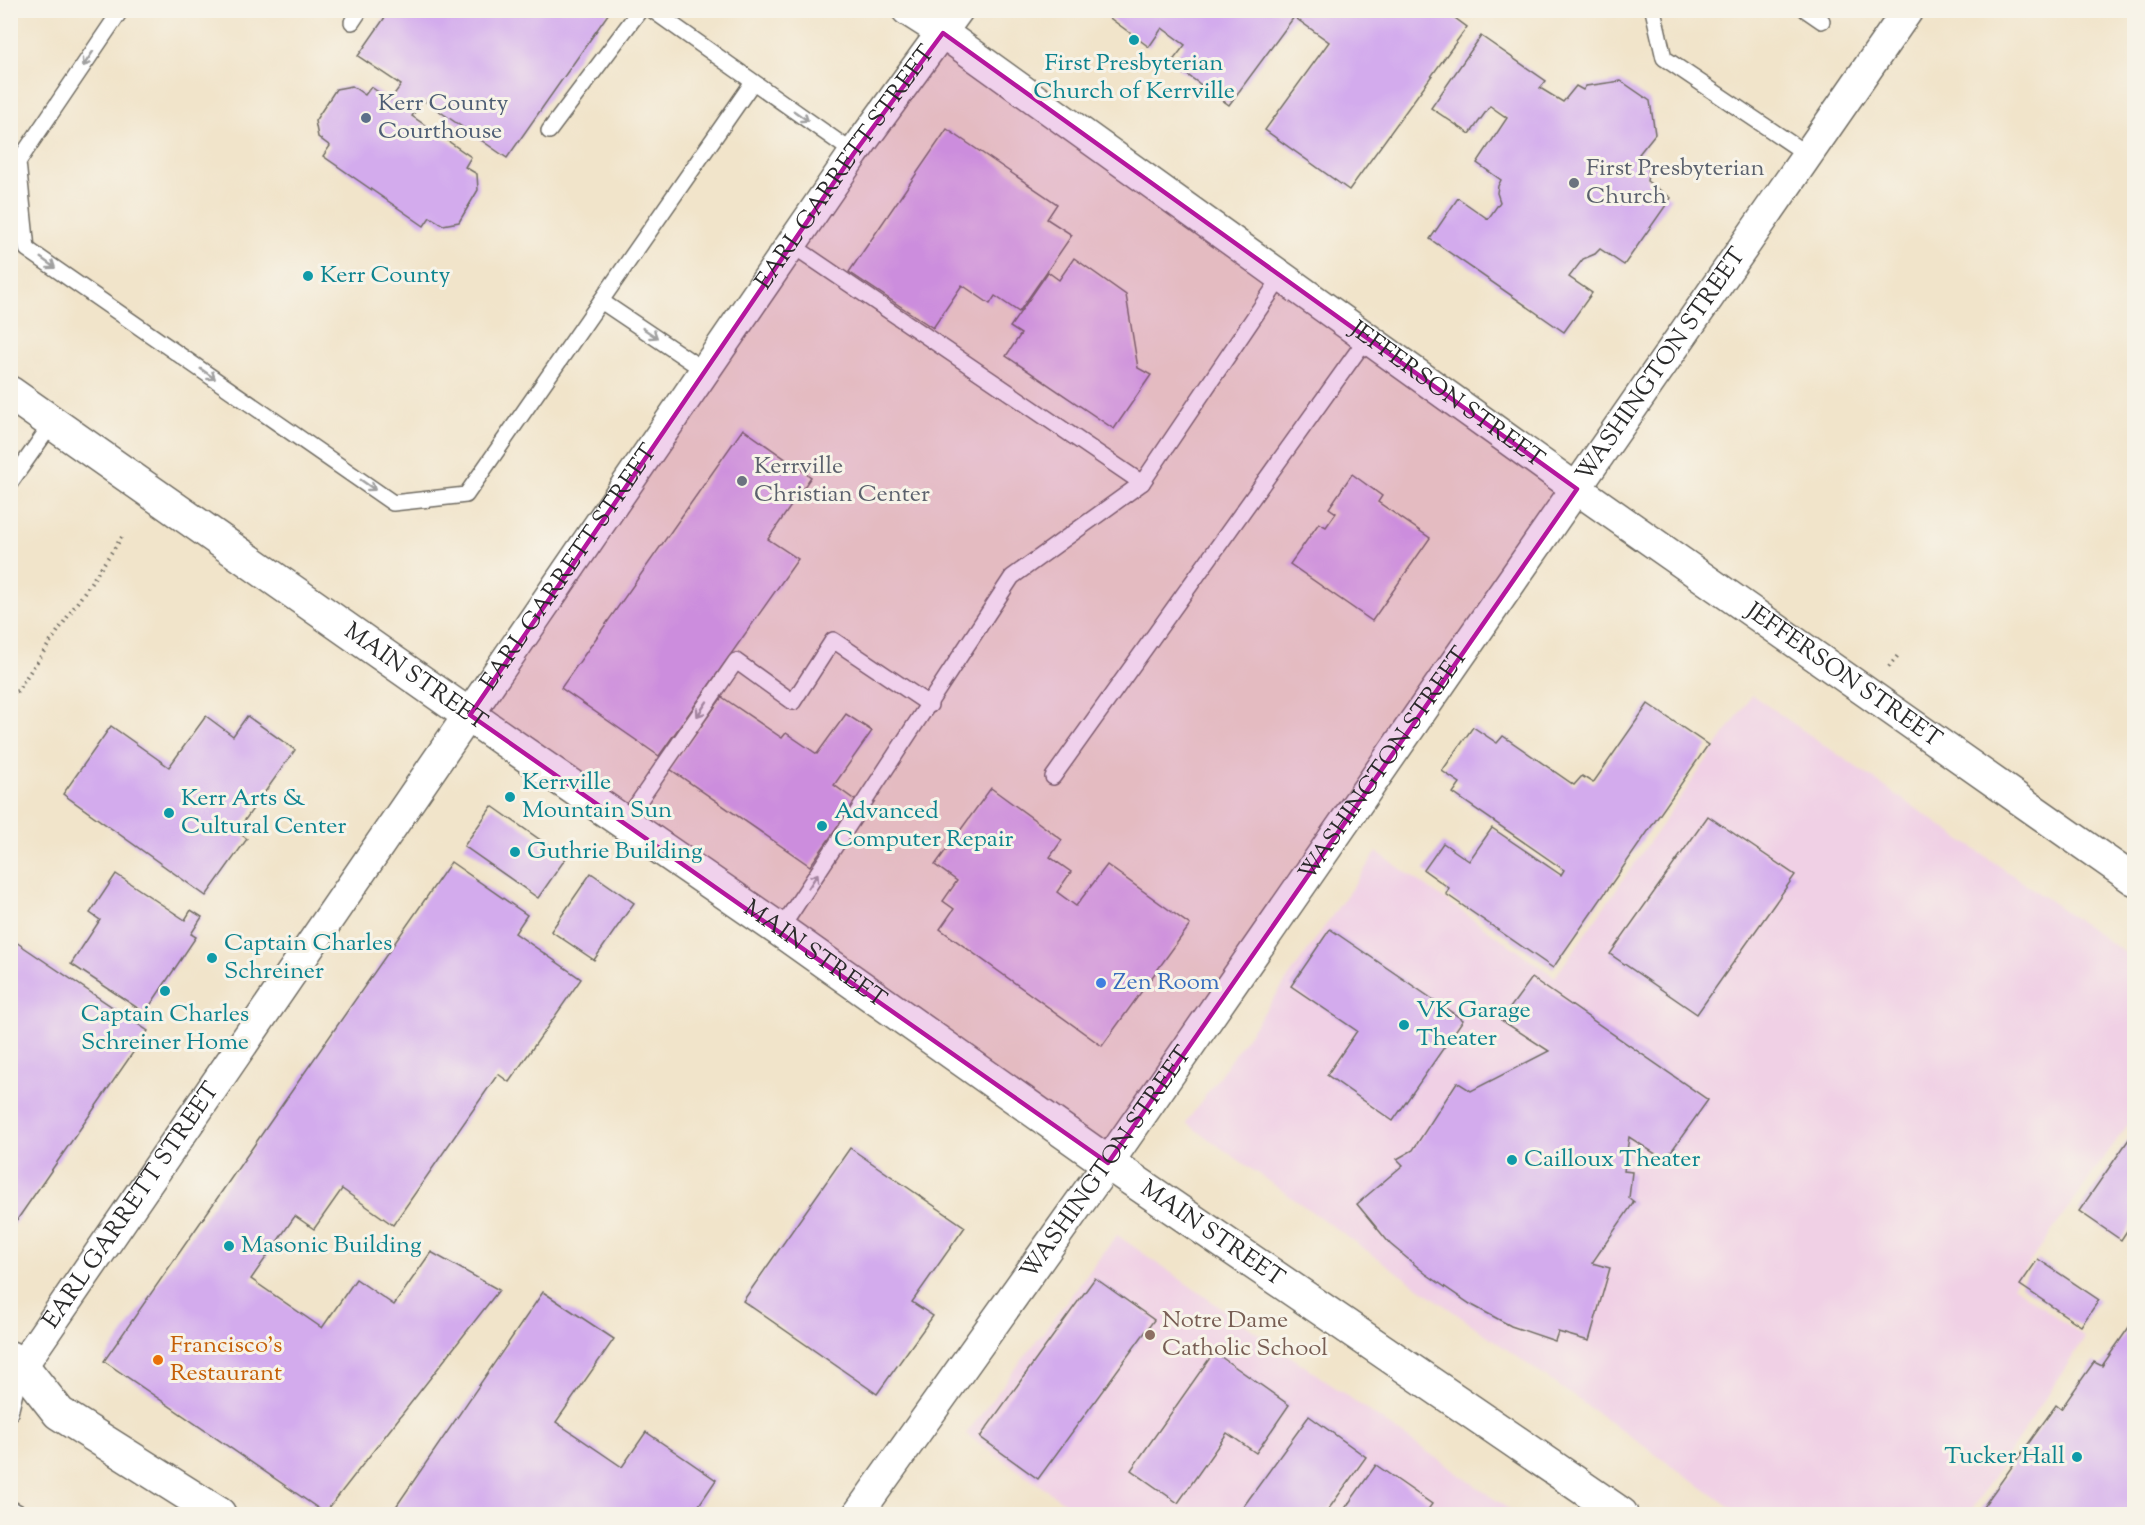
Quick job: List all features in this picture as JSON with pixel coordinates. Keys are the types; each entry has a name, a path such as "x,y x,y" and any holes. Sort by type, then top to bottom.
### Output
{"main road":[{"name":"MAIN STREET","path":"10,393 780,930 1108,1162 1621,1515"},
{"path":"14,1366 59,1413 219,1515"}],"street":[{"name":"JEFFERSON STREET","path":"907,10 950,22 1282,276 1367,338 1577,489 2134,880"},
{"name":"WASHINGTON STREET","path":"858,1515 1108,1162 1908,10"},
{"name":"EARL GARRETT STREET","path":"14,1366 470,715 854,153 950,22"}],"lane":[{"path":"121,10 18,162 27,249 393,503 466,495 753,82"},
{"path":"549,131 640,10"},
{"path":"652,10 854,153"},
{"path":"1653,10 1664,58 1808,155"},
{"path":"1806,10 1821,21"},
{"path":"792,245 1142,483"},
{"path":"780,930 1012,577 1142,483 1282,276"},
{"path":"601,301 705,371"},
{"path":"1053,777 1367,338"},
{"path":"10,483 53,422"},
{"path":"624,823 736,660 793,702 833,640 930,705"},
{"path":"10,1413 14,1366"},
{"path":"10,1508 21,1515"}],"path":[{"path":"10,693 16,691 124,534"},
{"path":"10,787 15,786 10,792"}],"highlighted area":[{"path":"943,33 1577,489 1108,1163 470,715 854,153"}],"shaded area":[{"path":"1752,695 2134,959 2134,1116 2013,1286 2085,1338 1969,1514 1740,1514 1186,1123 1377,852 1555,977"},
{"name":"Notre Dame Catholic School","path":"1117,1235 1516,1514 1081,1514 966,1434"}],"building":[{"name":"Kerr County Courthouse","path":"390,10 611,10 507,158 423,100 412,116 471,157 465,167 477,174 478,190 459,222 443,225 430,217 424,226 323,156 330,146 318,137 315,121 336,89 352,86 365,95 371,87 390,100 401,85 358,56"},
{"path":"1099,10 1444,10 1467,27 1349,190 1265,130 1329,42 1294,17 1229,105 1171,63 1185,45 1162,28 1149,47"},
{"name":"First Presbyterian Church","path":"1481,36 1546,81 1540,88 1563,102 1576,86 1583,90 1586,86 1621,81 1650,101 1655,134 1639,154 1646,160 1649,168 1647,181 1671,198 1624,265 1600,249 1583,259 1569,277 1592,293 1564,332 1430,239 1458,198 1488,219 1500,202 1497,193 1501,180 1477,163 1507,118 1490,106 1470,134 1431,108"},
{"path":"947,129 1057,204 1047,219 1072,235 1019,312 995,296 990,304 962,285 933,328 849,272"},
{"path":"1074,258 1126,295 1138,368 1151,375 1114,429 1006,356 1021,334 1010,327 1048,272 1059,280"},
{"path":"743,429 811,477 768,539 798,559 659,756 561,688"},
{"path":"1352,474 1382,496 1378,502 1430,538 1372,621 1290,564 1319,523 1326,527 1336,513 1329,508"},
{"path":"722,697 782,738 786,733 817,754 846,714 872,731 834,785 856,801 810,866 670,769"},
{"path":"1648,704 1708,745 1553,968 1446,894 1449,888 1424,870 1443,843 1469,861 1492,828 1561,875 1564,870 1453,793 1460,783 1442,771 1473,727 1497,743 1503,736 1574,785 1582,776 1593,783"},
{"name":"Kerr Arts & Cultural Center","path":"206,716 233,736 247,716 295,750 237,831 247,839 206,896 63,794 111,726 169,767"},
{"path":"991,788 1062,840 1050,857 1071,872 1057,892 1076,906 1107,865 1190,925 1102,1046 940,929 954,909 943,901 957,881 935,865"},
{"name":"Guthrie Building","path":"492,806 566,858 538,898 464,846"},
{"path":"1708,816 1795,875 1697,1014 1610,954"},
{"path":"451,862 527,915 515,933 581,979 509,1082 498,1074 393,1225 342,1189 314,1229 295,1216 251,1279 322,1328 356,1279 394,1305 431,1252 499,1290 325,1513 104,1361"},
{"path":"591,873 634,903 594,960 551,931"},
{"path":"116,874 185,920 191,910 202,917 191,934 196,937 145,1013 71,964 100,920 90,913"},
{"name":"VK Garage Theater","path":"1330,929 1463,1020 1393,1121 1327,1075 1357,1031 1291,986"},
{"path":"10,938 148,1031 10,1230"},
{"name":"Cailloux Theater","path":"1532,978 1708,1100 1665,1160 1629,1137 1624,1171 1632,1172 1629,1198 1634,1202 1592,1263 1610,1268 1589,1341 1558,1332 1555,1341 1511,1326 1470,1304 1426,1274 1390,1244 1357,1204 1403,1165 1397,1159 1413,1150 1457,1082 1471,1091 1549,1051 1501,1020"},
{"path":"2134,1132 2134,1220 2121,1240 2079,1211"},
{"path":"850,1148 965,1227 912,1302 933,1316 877,1394 743,1301"},
{"path":"2038,1259 2099,1300 2081,1326 2020,1285"},
{"path":"1095,1278 1154,1320 1038,1479 980,1437"},
{"path":"543,1292 614,1339 556,1422 622,1467 646,1432 716,1480 693,1514 391,1514"},
{"name":"Tucker Hall","path":"2134,1320 2134,1505 2128,1514 1978,1514 2056,1405 2061,1409 2094,1362 2102,1366"},
{"path":"1214,1352 1289,1405 1256,1453 1227,1433 1178,1503 1131,1470"},
{"path":"1309,1416 1366,1457 1325,1514 1238,1514"},
{"path":"1376,1465 1432,1504 1425,1514 1341,1514"}],"place":[{"name":"First Presbyterian Church of Kerrville","path":"1134,40"},
{"name":"Kerr County Courthouse","path":"366,118"},
{"name":"First Presbyterian Church","path":"1574,183"},
{"name":"Kerr County","path":"308,276"},
{"name":"Kerrville Christian Center","path":"742,481"},
{"name":"Kerrville Mountain Sun","path":"510,797"},
{"name":"Kerr Arts & Cultural Center","path":"169,813"},
{"name":"Advanced Computer Repair","path":"822,826"},
{"name":"Guthrie Building","path":"515,852"},
{"name":"Captain Charles Schreiner","path":"212,958"},
{"name":"Zen Room","path":"1101,983"},
{"name":"Captain Charles Schreiner Home","path":"165,991"},
{"name":"VK Garage Theater","path":"1404,1025"},
{"name":"Cailloux Theater","path":"1512,1160"},
{"name":"Masonic Building","path":"229,1246"},
{"name":"Notre Dame Catholic School","path":"1150,1335"},
{"name":"Francisco's Restaurant","path":"158,1360"},
{"name":"Tucker Hall","path":"2077,1457"}]}
